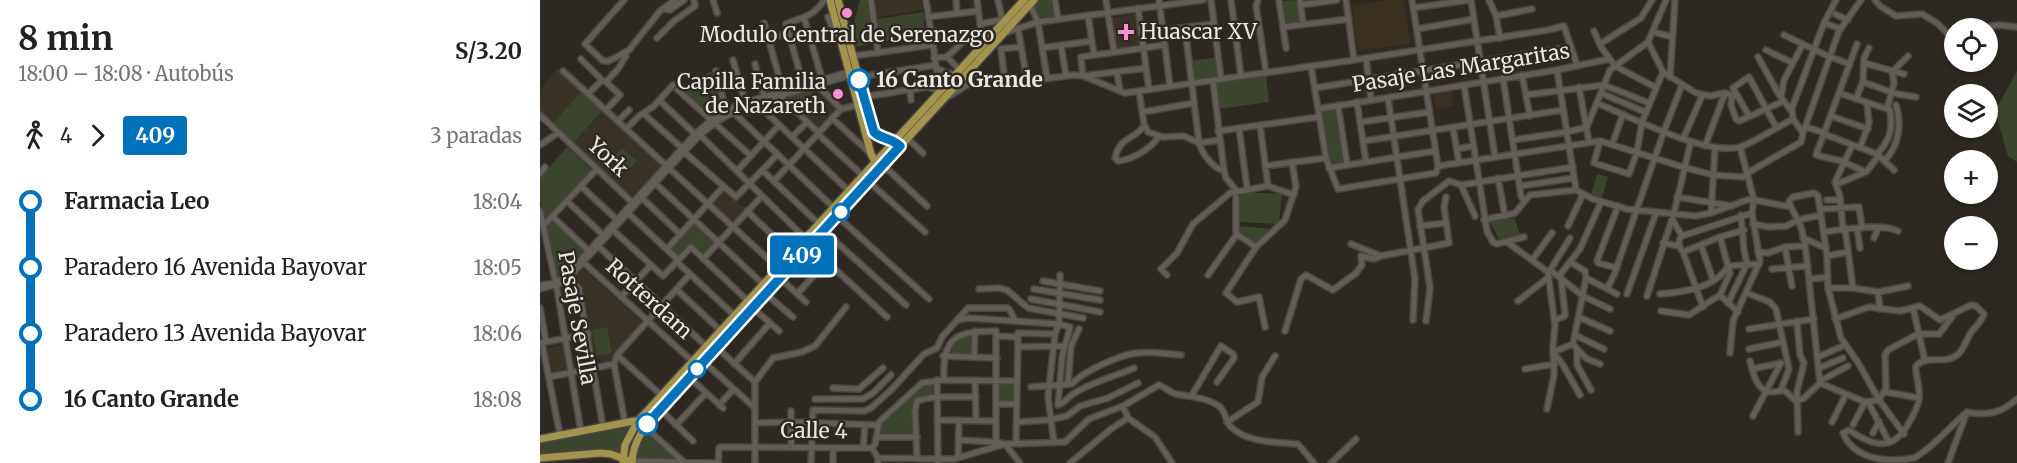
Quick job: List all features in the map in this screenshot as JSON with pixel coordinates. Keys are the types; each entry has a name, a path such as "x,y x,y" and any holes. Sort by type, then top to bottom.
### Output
{"main road":[{"path":"830,0 840,37 855,73 874,132 897,143"},
{"path":"837,0 853,56 858,105 874,162"},
{"path":"623,461 627,438 637,422 874,162 897,143 907,138 942,100 1002,22 1029,1"},
{"path":"541,460 600,453 611,454 623,461 632,462 635,443 660,409 883,165 897,143 940,91 1006,32 1029,1"},
{"path":"874,162 883,165"},
{"path":"726,324 733,330"},
{"path":"540,439 625,423 637,422 645,427"}],"street":[{"path":"624,0 585,44 605,61 625,53 660,11 675,0"},
{"path":"665,9 670,10 684,0"},
{"path":"657,38 674,21 695,6 694,0"},
{"path":"713,0 717,13"},
{"path":"803,84 786,24 812,14 824,0"},
{"path":"871,0 878,53"},
{"path":"863,97 927,87 940,91 926,0"},
{"path":"956,0 957,13"},
{"path":"977,0 980,28 989,38 1038,22 1159,3 1202,0"},
{"path":"934,58 947,57 973,32 1002,22 998,0"},
{"path":"1055,0 1058,19"},
{"path":"1106,0 1114,52"},
{"path":"1128,0 1129,9"},
{"path":"1210,0 1221,79"},
{"path":"1231,0 1241,76"},
{"path":"1266,73 1256,2 1268,0"},
{"path":"1279,0 1286,48"},
{"path":"1303,24 1300,2 1337,0"},
{"path":"1346,0 1354,60"},
{"path":"1412,0 1437,170"},
{"path":"1413,8 1471,0 1495,156"},
{"path":"1489,0 1496,16 1500,38"},
{"path":"1600,44 1644,15 1652,0"},
{"path":"1587,127 1610,70 1648,42 1666,0"},
{"path":"1671,77 1675,0"},
{"path":"1597,102 1683,139 1705,146 1740,147 1776,127 1792,115 1814,49 1836,0"},
{"path":"1311,66 1326,158 1338,189 1400,180 1495,156 1600,141 1713,175 1743,177 1799,145 1841,29 1861,0"},
{"path":"1875,0 1896,16 1922,14 1938,23 1944,30"},
{"path":"1029,1 1038,22 1047,78"},
{"path":"1159,3 1170,86"},
{"path":"1138,8 1149,89"},
{"path":"1496,16 1532,9"},
{"path":"928,17 978,11"},
{"path":"1835,14 1848,20"},
{"path":"1088,15 1094,55"},
{"path":"804,17 822,79"},
{"path":"828,17 836,35 840,37"},
{"path":"1283,27 1348,18"},
{"path":"1417,29 1474,19"},
{"path":"1824,23 1841,29"},
{"path":"764,24 770,39 780,93 818,134 862,175"},
{"path":"1163,30 1214,24"},
{"path":"1998,25 2017,27"},
{"path":"1083,76 1123,92 1139,91 1500,38 1564,26 1577,66"},
{"path":"1018,28 1027,81"},
{"path":"1185,28 1199,143 1207,158 1219,170 1224,171"},
{"path":"1594,31 1615,66 1655,87"},
{"path":"931,38 973,32"},
{"path":"1654,32 1672,37"},
{"path":"770,39 788,33"},
{"path":"1784,35 1850,64"},
{"path":"1042,48 1092,41"},
{"path":"1648,42 1663,72 1702,96 1725,93 1734,96 1749,116"},
{"path":"1782,99 1784,80 1803,44"},
{"path":"1857,44 1816,155 1845,162 1867,171"},
{"path":"853,56 932,45"},
{"path":"1061,45 1066,76"},
{"path":"1083,76 1081,57 1165,45"},
{"path":"1005,82 1001,49 1021,47"},
{"path":"1856,99 1863,82 1864,63 1869,48"},
{"path":"1315,88 1558,49"},
{"path":"1766,50 1793,63"},
{"path":"588,94 618,69 626,56 625,53"},
{"path":"1892,72 1908,56"},
{"path":"947,57 961,73"},
{"path":"1758,57 1792,115 1804,130 1825,134 1878,155 1894,170"},
{"path":"581,58 620,95 606,110"},
{"path":"1366,58 1371,100"},
{"name":"Pasaje Las Margaritas","path":"1317,109 1557,70 1609,59"},
{"path":"733,60 745,102"},
{"path":"1864,63 1904,74"},
{"path":"755,64 764,96"},
{"path":"713,122 803,84 855,73 936,66 1005,82 1146,68"},
{"path":"1557,70 1576,189"},
{"path":"563,71 778,268"},
{"path":"716,71 726,111"},
{"path":"1118,72 1123,92"},
{"path":"1600,141 1594,163 1627,174 1631,172 1645,112 1663,72"},
{"path":"1887,109 1894,83 1892,72"},
{"path":"568,276 616,219 697,135 726,111 764,96 817,85 855,73"},
{"path":"1768,74 1784,80"},
{"path":"1522,75 1530,116"},
{"path":"1776,127 1766,109 1749,77 1734,86 1731,105 1739,121 1766,109 1782,99"},
{"path":"942,100 980,78"},
{"path":"1503,78 1524,201"},
{"path":"1208,275 1237,234 1236,190 1226,178 1224,171 1213,80"},
{"path":"1863,82 1916,97"},
{"path":"626,129 673,85"},
{"path":"817,85 841,109"},
{"path":"1464,85 1487,231 1493,242 1497,244 1524,237"},
{"path":"1526,95 1604,85 1648,104"},
{"path":"1607,289 1617,268 1664,130 1682,85"},
{"path":"1580,87 1589,142"},
{"path":"678,90 751,156"},
{"path":"910,90 911,100"},
{"path":"1139,91 1144,125 1148,132 1159,136 1184,136 1199,143 1220,140"},
{"path":"1601,93 1645,112"},
{"path":"1705,146 1725,93"},
{"path":"1837,184 1867,171 1890,137 1891,112 1839,93"},
{"path":"1683,139 1702,96"},
{"path":"1388,98 1415,279 1413,320"},
{"path":"659,100 737,171 805,238"},
{"path":"1358,102 1366,162"},
{"path":"756,103 848,190"},
{"path":"1143,112 1194,103"},
{"path":"1860,148 1868,129 1867,103"},
{"path":"774,181 841,109 858,105"},
{"path":"1338,105 1347,165"},
{"path":"1885,160 1894,148 1899,131 1899,112 1896,105"},
{"path":"618,122 629,110"},
{"path":"1364,141 1563,110"},
{"path":"734,112 833,207"},
{"path":"1361,122 1429,112"},
{"path":"644,114 736,197 777,154"},
{"path":"1612,145 1623,114"},
{"name":"York","path":"540,115 633,203"},
{"path":"1831,116 1868,129"},
{"path":"1218,131 1319,117"},
{"path":"832,118 871,154"},
{"path":"792,137 807,122"},
{"path":"737,171 779,125"},
{"path":"1144,125 1138,133 1124,140 1116,155 1118,161 1137,155 1157,141 1159,136"},
{"path":"1260,125 1268,186"},
{"path":"1513,140 1587,127"},
{"path":"1239,128 1247,188"},
{"path":"1453,128 1460,163"},
{"path":"540,145 558,133"},
{"path":"907,138 924,153"},
{"path":"1647,296 1672,216 1690,141"},
{"path":"1457,148 1473,147"},
{"path":"1730,353 1733,321 1758,264 1752,213 1754,200 1740,147"},
{"path":"1711,213 1715,148"},
{"path":"1851,148 1836,180 1853,288"},
{"path":"1329,168 1435,151"},
{"path":"1265,166 1326,158"},
{"path":"1265,327 1259,297 1237,302 1226,293 1256,246 1285,220 1296,187 1292,162"},
{"path":"883,165 927,206"},
{"path":"540,174 545,166"},
{"path":"540,287 556,284 584,262 628,213 633,203 642,198 655,183 667,166"},
{"path":"1426,321 1430,288 1418,209 1423,201 1449,181 1461,185 1573,167"},
{"path":"542,230 596,170"},
{"path":"762,170 818,223"},
{"path":"1498,178 1504,216"},
{"path":"1520,186 1574,178"},
{"path":"868,181 925,232"},
{"path":"655,183 763,284"},
{"path":"1461,185 1475,216"},
{"path":"581,186 616,219"},
{"path":"1167,275 1161,269 1177,253 1193,224 1230,193 1236,190 1268,186 1294,195"},
{"path":"667,249 723,187"},
{"path":"1484,220 1515,213 1530,195 1576,189 1618,206 1672,216 1711,213 1747,200 1791,207"},
{"path":"1820,382 1805,246 1798,220 1789,201 1793,197 1814,193 1818,196 1824,232 1828,288 1845,345 1859,364 1879,400 1904,434"},
{"path":"1568,226 1584,194"},
{"path":"703,258 761,196"},
{"path":"1285,331 1301,279 1306,275 1333,290 1356,273 1362,264 1361,256 1374,259 1424,246 1449,243 1445,223 1446,197"},
{"path":"1677,197 1732,206"},
{"path":"642,198 680,234"},
{"path":"1827,200 1840,200"},
{"path":"1555,320 1565,314 1560,277 1580,249 1601,201"},
{"path":"568,202 602,234"},
{"path":"1617,268 1597,261 1618,206"},
{"path":"1753,224 1770,227 1786,226 1840,207 1860,208 1860,248"},
{"name":"Pasaje Sevilla","path":"540,211 542,230 556,284 581,432"},
{"path":"747,211 791,253"},
{"path":"628,213 734,315"},
{"path":"1627,294 1656,213"},
{"path":"1703,307 1679,246 1679,239 1682,236 1752,213"},
{"path":"1728,303 1747,264 1741,215"},
{"path":"837,216 929,299"},
{"path":"1672,216 1682,236"},
{"path":"553,217 588,250"},
{"path":"1420,226 1445,223"},
{"path":"1824,232 1888,226 1898,231"},
{"path":"1874,238 1878,228"},
{"path":"613,230 663,276 691,247 748,301"},
{"path":"1683,252 1744,230"},
{"path":"824,231 906,305"},
{"path":"1532,260 1552,233"},
{"path":"1237,234 1256,246"},
{"path":"1660,311 1689,315 1720,295 1730,273 1720,237"},
{"path":"1803,237 1826,248"},
{"path":"1518,302 1549,273 1570,238"},
{"path":"1507,242 1549,273 1560,277 1583,296 1610,309"},
{"path":"1663,243 1679,246"},
{"path":"1351,244 1381,256"},
{"path":"1701,244 1713,280"},
{"path":"598,246 706,346"},
{"path":"810,246 887,317"},
{"path":"1758,252 1768,253 1785,247 1805,246"},
{"path":"1785,247 1792,286"},
{"path":"1827,256 1848,252"},
{"path":"798,293 826,261"},
{"name":"Rotterdam","path":"584,262 692,361"},
{"path":"1570,262 1585,271 1586,278 1575,334 1575,347 1577,365 1591,390"},
{"path":"1660,294 1697,288 1719,277 1728,266 1758,264"},
{"path":"621,297 651,265"},
{"path":"1772,269 1808,266"},
{"path":"1547,409 1555,364 1553,352 1555,320 1549,273"},
{"path":"625,423 614,364 617,356 690,274"},
{"path":"1054,443 1052,419 1048,409 1054,345 1059,324 1060,275"},
{"path":"568,276 579,289 603,427"},
{"path":"1810,279 1828,277"},
{"path":"1586,278 1617,294"},
{"path":"781,279 806,302"},
{"path":"1043,281 1100,291"},
{"path":"1828,288 1853,288 1878,292 1908,286"},
{"path":"676,289 720,330"},
{"path":"979,289 1007,290 1028,308 1083,318"},
{"path":"1034,289 1100,300"},
{"path":"1878,292 1880,309"},
{"path":"1747,293 1774,305 1776,309 1789,372 1781,390"},
{"path":"766,294 793,317"},
{"path":"1720,295 1738,312"},
{"path":"1031,299 1100,312"},
{"path":"1836,319 1869,307 1900,311 1922,307 1940,320 1971,305 1982,312 1983,318 1971,332 1957,356 1919,362 1916,370 1919,399 1904,434 1889,442 1873,443 1867,442 1849,430 1843,433 1851,447 1862,457 1875,462 1899,461 1915,457 1967,412"},
{"path":"755,463 755,382 773,358 802,352 815,346 846,307"},
{"path":"540,308 543,360 549,377 560,435"},
{"path":"753,308 779,331"},
{"path":"811,463 813,410 868,410 924,354 936,348 942,337 968,308 1008,308 1015,321"},
{"path":"1913,308 1924,361"},
{"path":"1820,382 1867,402 1879,400 1886,392 1885,355 1888,350 1917,334 1939,334 1956,313"},
{"path":"1579,316 1610,331"},
{"path":"957,320 969,318 1059,324 1070,327 1064,346 1058,405 1076,392 1098,381 1134,369"},
{"path":"1749,329 1814,319"},
{"path":"1797,321 1800,354 1804,363 1797,391 1798,432"},
{"path":"734,364 770,323"},
{"path":"1068,384 1071,346 1079,329"},
{"path":"974,357 975,331"},
{"path":"938,461 938,398 944,356 946,349 956,337 975,331 996,331 996,442"},
{"path":"1016,443 1018,333 1056,334"},
{"path":"543,342 588,334"},
{"path":"1575,334 1604,349"},
{"path":"996,336 1018,337"},
{"path":"1749,349 1783,342"},
{"path":"1818,357 1845,345"},
{"path":"1018,347 1064,346"},
{"path":"1192,395 1221,346 1233,354 1234,358 1217,382"},
{"path":"1553,352 1575,347"},
{"path":"1575,347 1587,359 1600,364"},
{"path":"717,348 755,382"},
{"path":"1031,387 1072,384 1077,378 1098,367 1133,354 1154,352 1180,356"},
{"path":"1553,352 1580,395"},
{"path":"617,356 661,395"},
{"path":"944,356 997,358"},
{"path":"1227,422 1258,402 1262,377 1275,356"},
{"path":"1819,368 1843,358"},
{"path":"1750,361 1756,382 1760,387 1767,391 1781,390 1797,400 1804,398 1820,382 1848,366"},
{"path":"1752,369 1788,361"},
{"path":"704,362 755,408"},
{"path":"1753,416 1781,363"},
{"path":"549,377 614,364"},
{"path":"1525,369 1555,364"},
{"path":"833,388 859,389 883,368"},
{"path":"815,399 863,399 873,393 891,375"},
{"path":"689,377 721,407 733,390"},
{"path":"1017,381 940,380 922,383 882,418 872,448 878,460 938,461 958,458 1005,444 1067,441 1089,419 1123,406 1159,385 1172,393 1192,395 1218,405 1233,429 1246,435 1260,440 1298,444 1314,463"},
{"path":"899,381 910,393"},
{"path":"975,381 976,421"},
{"path":"1017,422 1067,416 1080,406 1108,398 1138,383"},
{"path":"1886,392 1919,399"},
{"path":"676,425 706,393"},
{"path":"1832,422 1846,394"},
{"path":"917,459 916,400 976,397"},
{"path":"1967,412 1981,415 1993,414 2017,399"},
{"path":"1867,402 1880,421 1889,442"},
{"path":"1853,425 1867,402"},
{"path":"996,404 1017,404"},
{"path":"1123,406 1128,418 1155,437 1172,463"},
{"path":"660,409 693,441"},
{"path":"791,447 792,411"},
{"path":"1948,463 1967,412"},
{"path":"1070,463 1128,418"},
{"path":"937,420 996,421"},
{"path":"958,421 958,458"},
{"path":"1873,433 1880,421"},
{"path":"756,423 878,425"},
{"path":"863,448 866,425"},
{"path":"645,427 684,462"},
{"path":"877,437 917,437"},
{"path":"1331,463 1356,439"},
{"path":"959,440 1005,444 1020,463"},
{"name":"Calle 4","path":"719,463 719,447 872,448"},
{"path":"833,448 833,463"},
{"path":"632,462 719,463"}],"shaded area":[{"path":"874,0 921,0 922,10 876,18"},
{"path":"1404,0 1410,44 1358,51 1352,5"},
{"name":"Huascar XV","path":"1137,14 1141,46 1116,50 1112,18"},
{"path":"557,68 661,166 631,198 540,113 540,90"},
{"path":"817,88 838,107 819,129 798,110"},
{"path":"1451,88 1453,106 1436,109 1433,92"},
{"path":"723,190 747,210 734,224 711,203"},
{"path":"583,269 643,323 608,362 602,362 594,355 582,286 574,279"},
{"path":"564,345 568,371 550,375 545,348"}],"green space":[{"path":"860,0 869,0 875,44 852,47 851,33"},
{"path":"1037,0 1053,0 1055,16 1044,18 1038,16 1031,6"},
{"path":"1297,0 1300,23 1287,25 1283,1"},
{"path":"923,12 925,36 879,42 877,19"},
{"path":"1217,57 1220,77 1193,81 1191,61"},
{"path":"711,71 723,106 707,116 681,91"},
{"path":"2017,71 2017,162 2008,156 1998,121 1998,106"},
{"path":"1266,76 1269,102 1218,109 1214,83"},
{"path":"817,88 798,110 789,102 789,97"},
{"path":"581,92 602,111 574,142 553,123"},
{"path":"1337,106 1346,164 1331,167 1326,151 1320,110"},
{"path":"568,146 593,172 546,222 540,199 540,177"},
{"path":"622,148 637,161 629,170 614,157"},
{"path":"873,164 878,167 733,325 730,323"},
{"path":"1597,174 1608,177 1602,198 1591,195"},
{"path":"1240,192 1282,194 1279,222 1276,224 1240,222"},
{"path":"553,218 587,249 566,274 558,277 546,224"},
{"path":"1514,218 1521,236 1499,240 1490,221"},
{"path":"693,220 717,243 703,258 691,246 678,259 668,249"},
{"path":"1239,226 1272,229 1256,245 1239,232"},
{"path":"607,327 612,353 597,356 592,330"},
{"path":"972,332 973,356 945,355 955,340"},
{"path":"932,384 934,398 914,400 913,435 879,435 880,423 920,387"},
{"path":"996,384 1014,384 1014,403 996,403"},
{"path":"631,424 621,454 608,449 540,456 540,440"},
{"path":"645,429 677,458 635,459 636,450"}],"bus line":[{"name":"409","path":"647,424 900,146 874,132 859,80"}],"place":[{"name":"Modulo Central de Serenazgo","path":"847,13"},
{"name":"Huascar XV","path":"1126,32"},
{"name":"16 Canto Grande","path":"859,80"},
{"name":"Capilla Familia de Nazareth","path":"838,94"}]}
